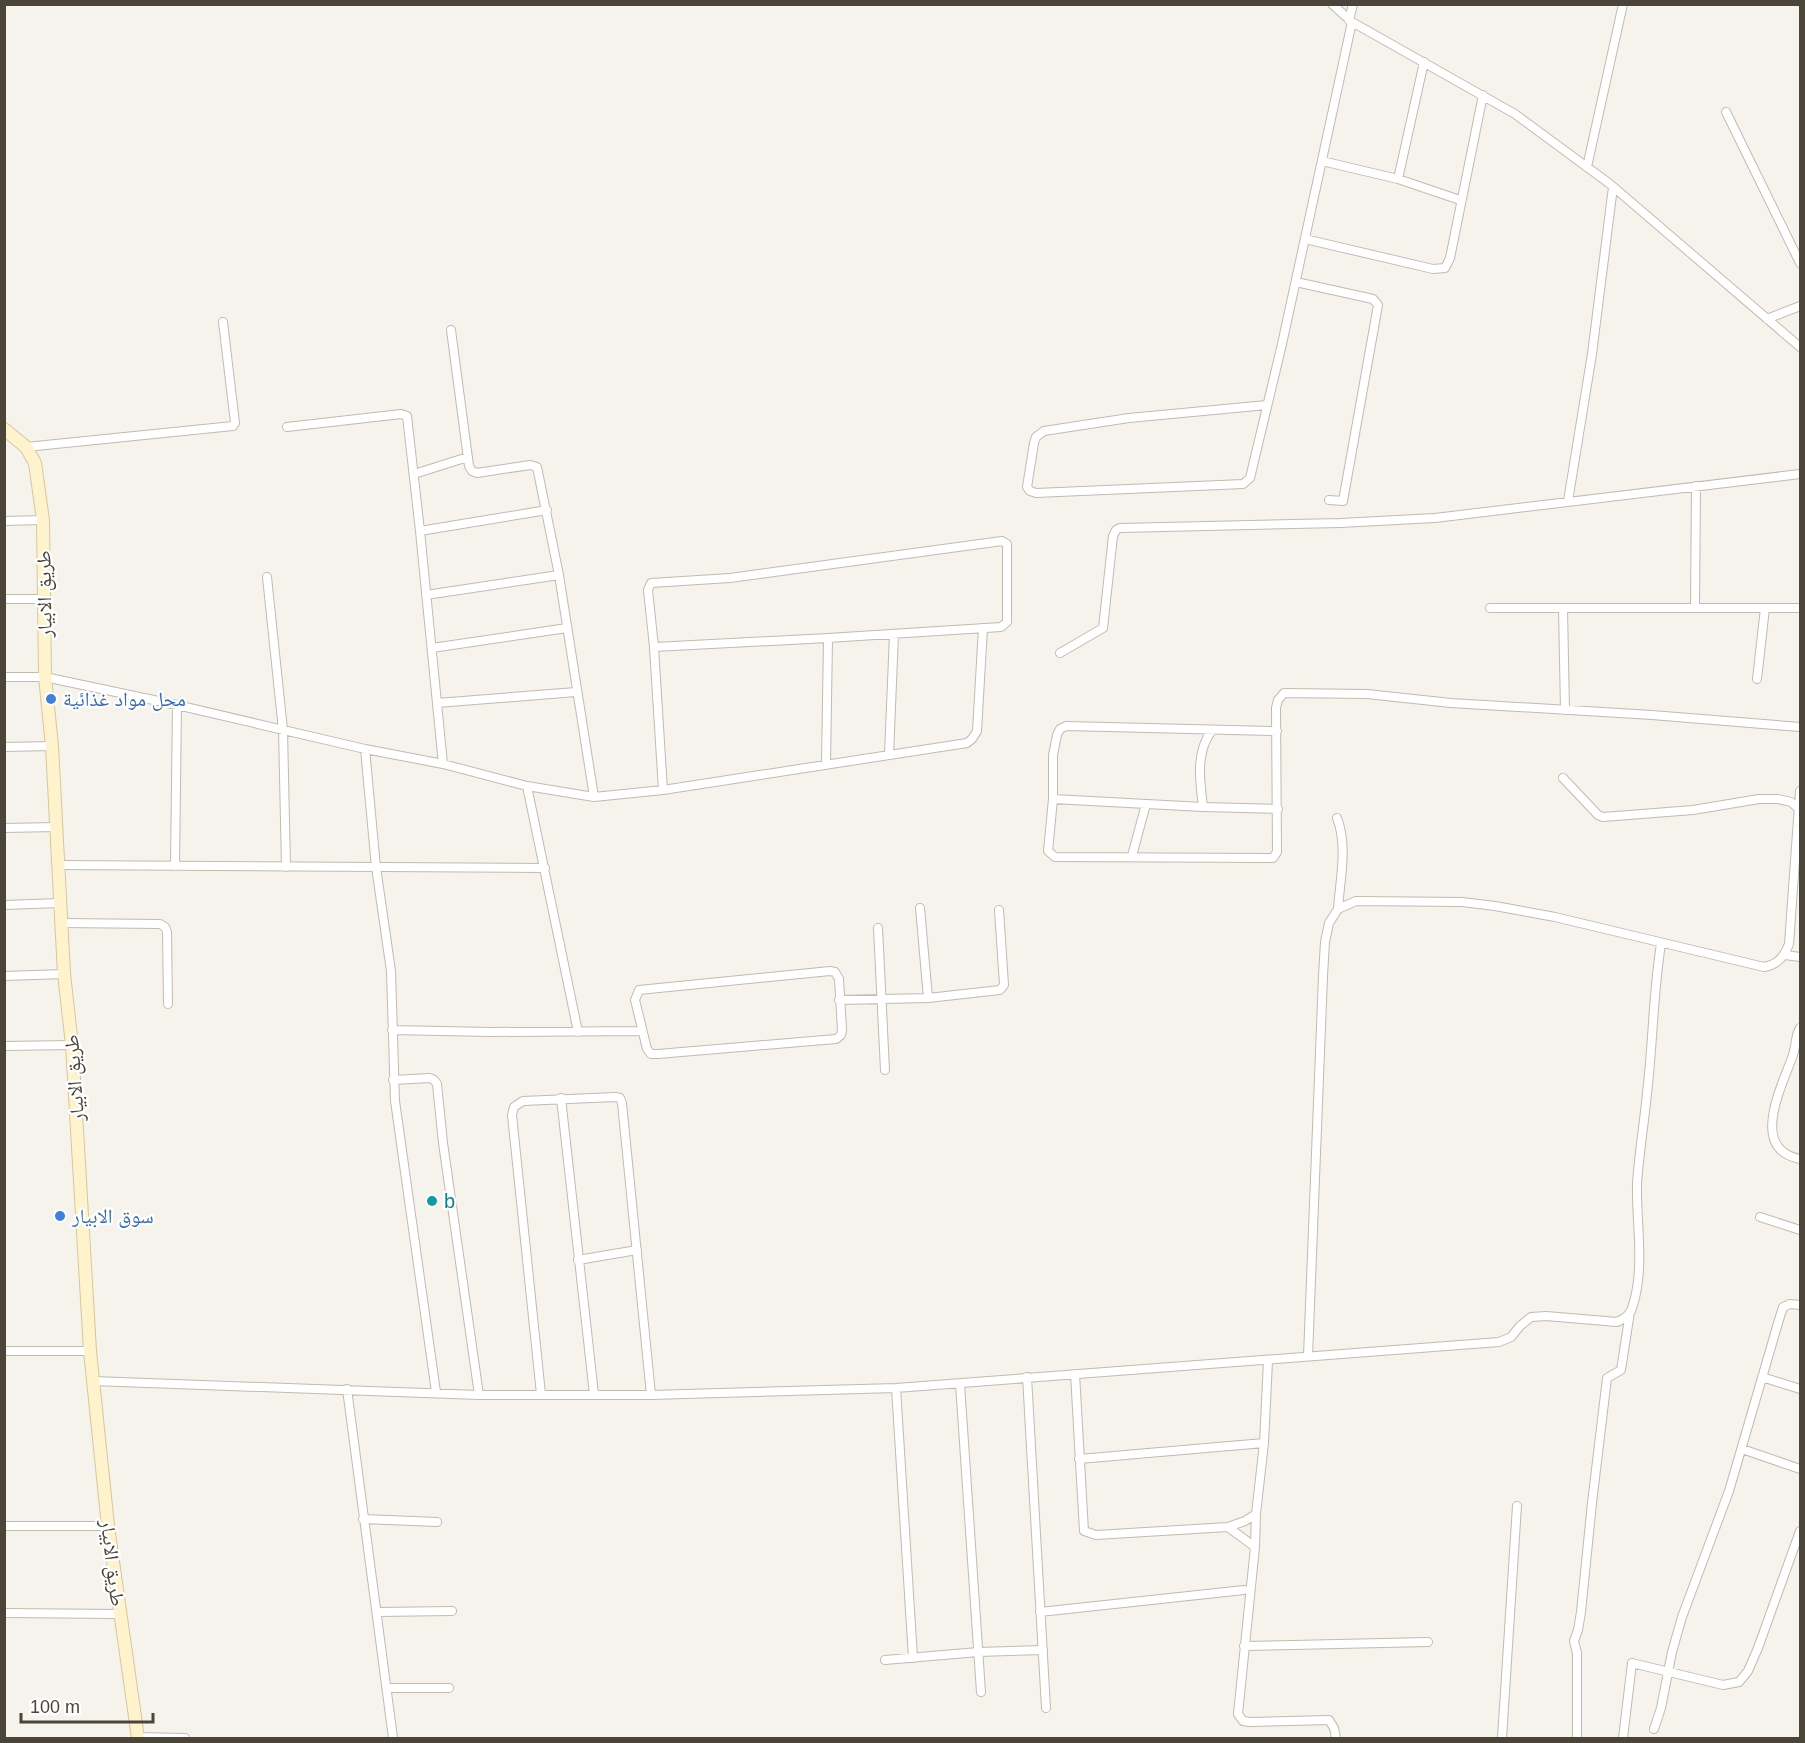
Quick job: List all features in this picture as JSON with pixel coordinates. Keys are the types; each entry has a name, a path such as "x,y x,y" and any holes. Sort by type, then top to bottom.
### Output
{"main road":[{"path":"4,429 26,447"},
{"name":"طريق الابيار","path":"26,447 34,463 43,520 45,677 52,746 64,974 72,1046 90,1351 108,1526 138,1738"}],"street":[{"path":"1332,4 1350,21 1515,114 1613,187 1800,347"},
{"path":"1267,405 1129,418 1044,431 1039,434 1034,443 1027,487 1036,494 1243,484 1250,478 1296,282 1353,4"},
{"path":"1587,167 1623,4"},
{"path":"1398,179 1424,62"},
{"path":"1305,239 1441,270 1448,266 1483,95"},
{"path":"1726,112 1800,263"},
{"path":"1322,160 1398,179 1460,200"},
{"path":"1568,501 1592,354 1613,187"},
{"path":"1296,282 1374,299 1378,305 1343,501 1329,500"},
{"path":"1767,319 1800,306"},
{"path":"26,447 233,426 235,423 223,321"},
{"path":"451,330 469,466 472,471 477,473 530,465 537,467 559,575 594,797"},
{"path":"287,427 401,414 406,416 414,474 443,764"},
{"path":"414,474 468,457"},
{"path":"1060,652 1103,628 1113,536 1120,528 1400,520 1491,512 1800,474"},
{"path":"1695,608 1696,486"},
{"path":"420,531 547,510"},
{"path":"4,520 43,520"},
{"path":"654,647 1001,627 1007,622 1007,544 1002,541 730,578 651,583 648,590 663,790"},
{"path":"426,595 559,575"},
{"path":"267,577 283,730 286,867"},
{"path":"4,599 44,599"},
{"path":"1490,608 1800,608"},
{"path":"1563,608 1565,711"},
{"path":"1757,679 1766,608"},
{"path":"432,648 567,628"},
{"path":"4,677 45,677 365,749 443,764 527,786 594,797 663,790 968,743 977,731 983,628"},
{"path":"889,755 894,634"},
{"path":"826,765 828,638"},
{"path":"437,703 576,692"},
{"path":"1277,731 1066,726 1060,729 1053,755 1053,799 1048,851 1055,856 1273,858 1277,852 1278,809 1277,731 1276,708 1278,700 1284,693 1367,694 1451,704 1800,727"},
{"path":"176,866 177,705"},
{"path":"1203,807 1200,784 1201,754 1205,739 1212,730"},
{"path":"4,747 52,746"},
{"path":"365,749 376,867 391,971 393,1080 400,1146 436,1392"},
{"path":"1563,778 1598,815 1603,817 1693,810 1778,799 1791,802 1799,809"},
{"path":"527,786 578,1032"},
{"path":"1338,909 1356,901 1462,902 1555,917 1764,967 1773,965 1785,955 1789,944 1800,791"},
{"path":"1053,799 1278,809"},
{"path":"1132,856 1146,804"},
{"path":"1308,1356 1323,976 1329,923 1338,909 1343,842 1337,818"},
{"path":"4,828 56,827"},
{"path":"58,865 545,868"},
{"path":"4,905 60,903"},
{"path":"920,908 928,998"},
{"path":"839,1000 928,998 1000,990 1004,985 999,910"},
{"path":"61,923 160,924 165,927 167,932 168,1004"},
{"path":"878,928 885,1070"},
{"path":"1577,1738 1577,1653 1574,1641 1581,1612 1607,1377 1621,1370 1639,1256 1638,1166 1647,1094 1656,973 1661,944"},
{"path":"1785,955 1800,957"},
{"path":"830,971 835,972 838,977 842,1030 841,1035 836,1039 651,1054 647,1049 642,1031 635,1000 639,990 830,971"},
{"path":"4,976 64,974"},
{"path":"1800,1028 1772,1115 1775,1140 1780,1150 1788,1156 1800,1159"},
{"path":"392,1030 642,1031"},
{"path":"4,1046 72,1046"},
{"path":"393,1080 430,1078 437,1084 443,1143 479,1395"},
{"path":"541,1394 512,1115 514,1107 523,1101 561,1098 620,1098 651,1395"},
{"path":"561,1098 594,1394"},
{"path":"1760,1217 1800,1230"},
{"path":"578,1260 637,1250"},
{"path":"1654,1729 1682,1617 1729,1491 1783,1307 1790,1304 1800,1305"},
{"path":"93,1381 479,1395 651,1395 896,1388 1499,1342 1511,1337 1531,1317 1546,1316 1617,1322 1627,1317 1630,1312"},
{"path":"4,1351 90,1351"},
{"path":"1268,1361 1264,1443 1238,1714 1240,1718 1250,1722 1329,1720 1336,1738"},
{"path":"1075,1374 1078,1459 1084,1531 1096,1535 1228,1527 1256,1514"},
{"path":"1027,1377 1046,1708"},
{"path":"1762,1377 1800,1389"},
{"path":"960,1383 981,1692"},
{"path":"896,1388 913,1658"},
{"path":"347,1389 393,1738"},
{"path":"1078,1459 1264,1443"},
{"path":"1742,1449 1800,1469"},
{"path":"1502,1738 1517,1506"},
{"path":"363,1519 437,1522"},
{"path":"4,1526 108,1526"},
{"path":"1228,1527 1255,1548"},
{"path":"1623,1738 1632,1663 1723,1685 1739,1682 1748,1671 1758,1648 1800,1531"},
{"path":"1040,1612 1244,1590"},
{"path":"378,1612 452,1611"},
{"path":"4,1613 119,1614"},
{"path":"1244,1646 1428,1642"},
{"path":"885,1660 978,1652 1043,1650"},
{"path":"387,1688 449,1688"},
{"path":"138,1738 185,1738"}],"place":[{"name":"محل مواد غذائية","path":"51,699"},
{"name":"b","path":"432,1201"},
{"name":"سوق الابيار","path":"60,1216"}]}
